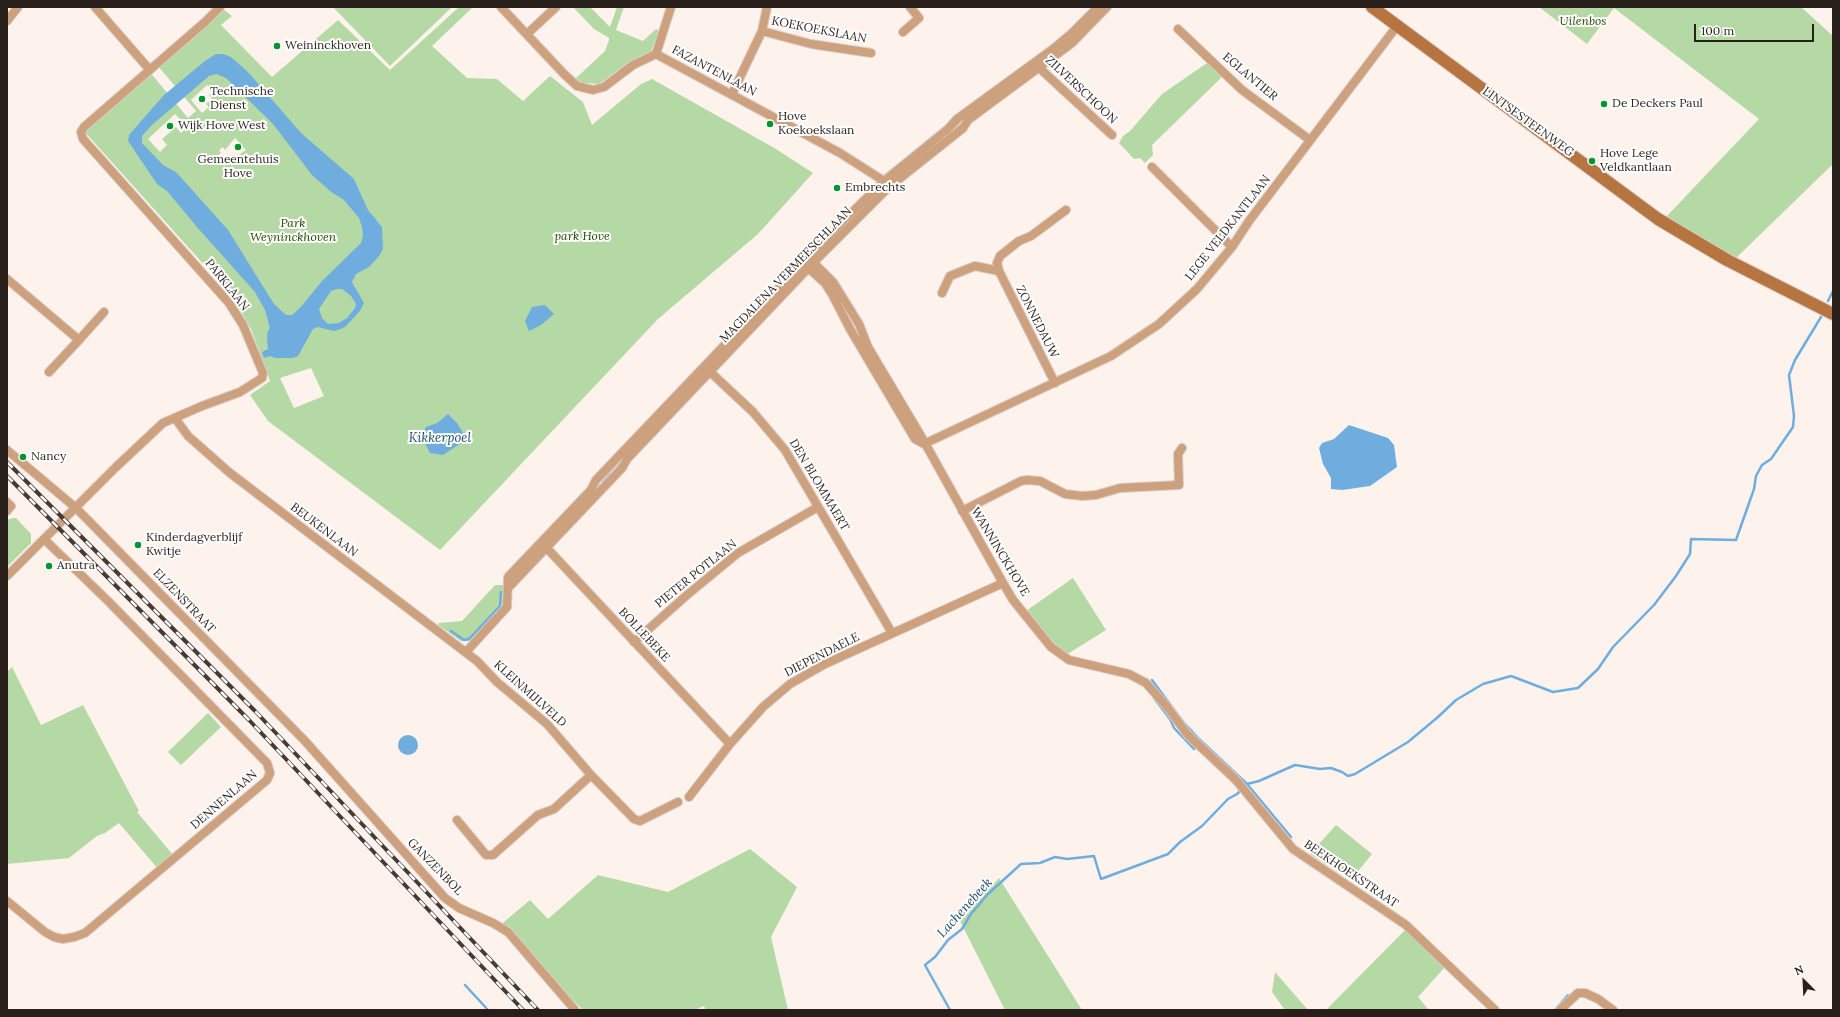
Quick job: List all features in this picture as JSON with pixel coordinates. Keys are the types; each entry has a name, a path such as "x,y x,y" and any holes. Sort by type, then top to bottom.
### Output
{"street":[{"path":"7,21 18,7"},
{"path":"95,7 149,69 205,22 220,7"},
{"name":"FAZANTENLAAN","path":"501,7 577,86 590,89 604,87 639,61 656,54 732,94 776,120 840,153 886,184"},
{"path":"526,34 556,7"},
{"path":"656,54 671,7"},
{"path":"732,94 762,31 767,7"},
{"path":"903,32 919,18 910,7"},
{"name":"MAGDALENA VERMEESCHLAAN","path":"1036,65 1072,33 1098,7"},
{"name":"MAGDALENA VERMEESCHLAAN","path":"466,652 507,607 508,578 544,545 622,468 627,459 707,369 886,184 948,129 957,119 1072,42 1107,7"},
{"name":"LINTSESTEENWEG","path":"1372,7 1658,219 1727,260 1833,314"},
{"name":"LEGE VELDKANTLAAN","path":"924,444 1111,356 1159,324 1197,288 1232,247 1310,140 1397,26"},
{"name":"EGLANTIER","path":"1178,29 1242,90 1310,140"},
{"name":"KOEKOEKSLAAN","path":"762,31 811,44 871,53"},
{"name":"ZILVERSCHOON","path":"1036,65 1112,135"},
{"name":"PARKLAAN","path":"76,508 115,468 163,423 240,392 262,378 263,373 243,325 229,303 83,139 80,132 84,126 149,69"},
{"path":"1152,167 1232,247"},
{"path":"942,294 950,276 975,266 998,271 997,263 1000,256 1019,241 1030,236 1066,210"},
{"name":"WANNINCKHOVE","path":"808,263 833,282 859,324 868,347 921,436 924,444 1014,600 1051,647 1069,660"},
{"name":"ZONNEDAUW","path":"998,271 1055,383"},
{"path":"7,278 78,340"},
{"path":"49,372 104,312"},
{"name":"DEN BLOMMAERT","path":"707,369 753,412 774,435 794,464 892,633"},
{"name":"BEUKENLAAN","path":"174,418 188,436 230,473 466,652"},
{"path":"962,511 1021,481 1028,480 1040,481 1065,494 1082,496 1096,495 1120,488 1179,485 1178,454 1182,448"},
{"name":"ELZENSTRAAT","path":"7,450 76,508 305,741"},
{"name":"PIETER POTLAAN","path":"634,642 687,594 738,553 818,506"},
{"path":"7,576 76,508"},
{"name":"DENNENLAAN","path":"7,901 45,932 54,937 63,939 84,933 267,780 270,773 267,763 108,601 44,539"},
{"name":"BOLLEBEKE","path":"544,545 730,744"},
{"name":"DIEPENDAELE","path":"689,797 730,744 763,707 790,684 825,664 1003,583"},
{"name":"KLEINMIJLVELD","path":"466,652 497,682 547,724 591,775 637,821 646,819 678,802"},
{"name":"BEEKHOEKSTRAAT","path":"1069,660 1130,674 1146,683 1168,708 1186,734 1236,780 1293,849 1406,925 1495,1010"},
{"name":"GANZENBOL","path":"305,741 445,898 459,908 508,932 576,1010"},
{"path":"457,820 486,855 492,855 538,815 554,809 591,775"},
{"path":"1560,1010 1578,993 1584,993 1598,999 1613,1010"}],"green space":[{"path":"333,7 450,7 451,8 390,66"},
{"name":"park Hove","path":"459,7 473,7 432,46 467,78 497,79 523,101 550,76 583,102 592,125 641,84 652,79 776,149 813,173 758,234 658,319 440,550 268,421 250,395 270,381 251,329 232,296 84,131 149,71 188,118 196,111 157,65 223,9 232,16 221,25 272,77 338,20 390,70","holes":["207,85 213,92 209,95 212,98 206,104 209,107 202,113 191,100","175,114 187,127 181,133 176,127 162,139 167,145 160,152 148,139","235,138 246,150 233,159 236,162 232,166 229,163 224,166 216,157 221,153 219,150 223,147 225,150","311,368 324,396 294,408 280,378"]},
{"path":"573,7 590,7 610,27 617,7 624,7 616,30 643,41 656,29 659,31 651,52 629,62 599,84 582,83 575,79 605,51 609,38 594,29"},
{"name":"Uilenbos","path":"1539,7 1801,7 1833,36 1833,164 1736,258 1666,217 1759,119 1614,8 1587,44"},
{"path":"1207,63 1222,77 1152,145 1153,155 1145,163 1140,158 1134,159 1119,143 1123,136 1130,131 1162,94"},
{"path":"16,518 31,534 31,543 7,567 7,520"},
{"path":"1073,578 1106,630 1066,655 1049,639 1026,611"},
{"path":"495,585 505,585 503,605 472,639 469,641 461,641 438,625 439,623 462,621"},
{"path":"12,667 41,725 83,705 139,811 137,812 173,855 158,869 119,823 105,833 97,836 69,858 7,864 7,672"},
{"path":"208,713 221,727 181,765 168,752"},
{"path":"1336,825 1372,854 1351,880 1310,854"},
{"path":"750,849 797,887 771,937 788,1010 706,1010 704,1006 694,1010 583,1010 498,927 530,900 548,919 598,875 668,892"},
{"path":"999,878 1082,1010 1005,1010 960,921"},
{"path":"1406,929 1445,967 1418,997 1429,1010 1326,1010"},
{"path":"1275,972 1308,1010 1285,1010 1272,992"}],"water":[{"path":"216,54 223,54 231,57 248,72 301,133 354,179 368,210 382,227 383,249 369,267 356,274 352,282 364,303 360,311 346,326 341,329 334,331 317,327 313,329 298,356 293,358 275,358 270,356 264,358 262,352 268,349 267,338 270,328 265,310 255,292 167,191 157,184 128,141 129,135 164,95 205,61","holes":["216,74 226,78 273,124 312,175 331,192 344,200 359,218 362,227 363,236 361,243 322,281 300,308 292,315 286,315 274,304 228,230 176,172 163,165 142,143 142,136 152,125 209,76","342,289 351,296 356,304 355,308 347,318 339,323 328,324 322,318 319,309 331,291"]},
{"path":"545,305 554,314 541,325 529,331 525,321 532,307"},
{"name":"Kikkerpoel","path":"448,414 457,423 467,439 443,455 430,453 424,441 423,432 426,427 437,423"},
{"path":"1349,425 1388,438 1394,445 1397,467 1370,486 1342,490 1331,489 1331,478 1323,464 1319,448 1322,443 1334,439"},
{"path":"408,735 415,738 418,745 415,752 408,755 401,752 398,745 401,738"}],"waterway":[{"path":"952,131 962,120"},
{"name":"Lachenebeek","path":"1828,301 1833,291"},
{"path":"1247,784 1259,781 1295,765 1320,769 1331,768 1348,776 1355,774 1408,742 1456,700 1483,684 1511,676 1553,692 1578,688 1598,669 1613,647 1654,605 1676,576 1690,554 1691,539 1736,540 1754,489 1756,476 1762,465 1771,459 1793,427 1794,416 1789,375 1795,360 1821,317"},
{"path":"603,482 608,477 608,473 618,463"},
{"path":"451,631 464,640 469,639 500,606 501,592"},
{"path":"1152,680 1184,723 1247,784 1291,837"},
{"path":"1154,698 1170,719 1174,728 1194,749"},
{"name":"Lachenebeek","path":"950,1010 925,965 935,957 948,940 962,929 971,914 988,894 1021,864 1040,863 1055,857 1067,859 1094,856 1101,879 1168,854 1180,842 1202,826 1228,799 1241,790"},
{"path":"465,985 488,1010"},
{"path":"1555,1010 1568,995"}],"railway":[{"path":"7,462 255,711 538,1010"},
{"path":"7,476 249,720 523,1010"}],"place":[{"name":"Weininckhoven","path":"277,46"},
{"name":"Technische Dienst","path":"202,99"},
{"name":"De Deckers Paul","path":"1604,104"},
{"name":"Hove Koekoekslaan","path":"770,124"},
{"name":"Wijk Hove West","path":"170,126"},
{"name":"Gemeentehuis Hove","path":"238,147"},
{"name":"Hove Lege Veldkantlaan","path":"1592,161"},
{"name":"Embrechts","path":"837,188"},
{"name":"Nancy","path":"23,457"},
{"name":"Kinderdagverblijf Kwitje","path":"138,545"},
{"name":"Anutra","path":"49,566"}],"park label":[{"name":"Park Weyninckhoven","path":"293,231"}]}
